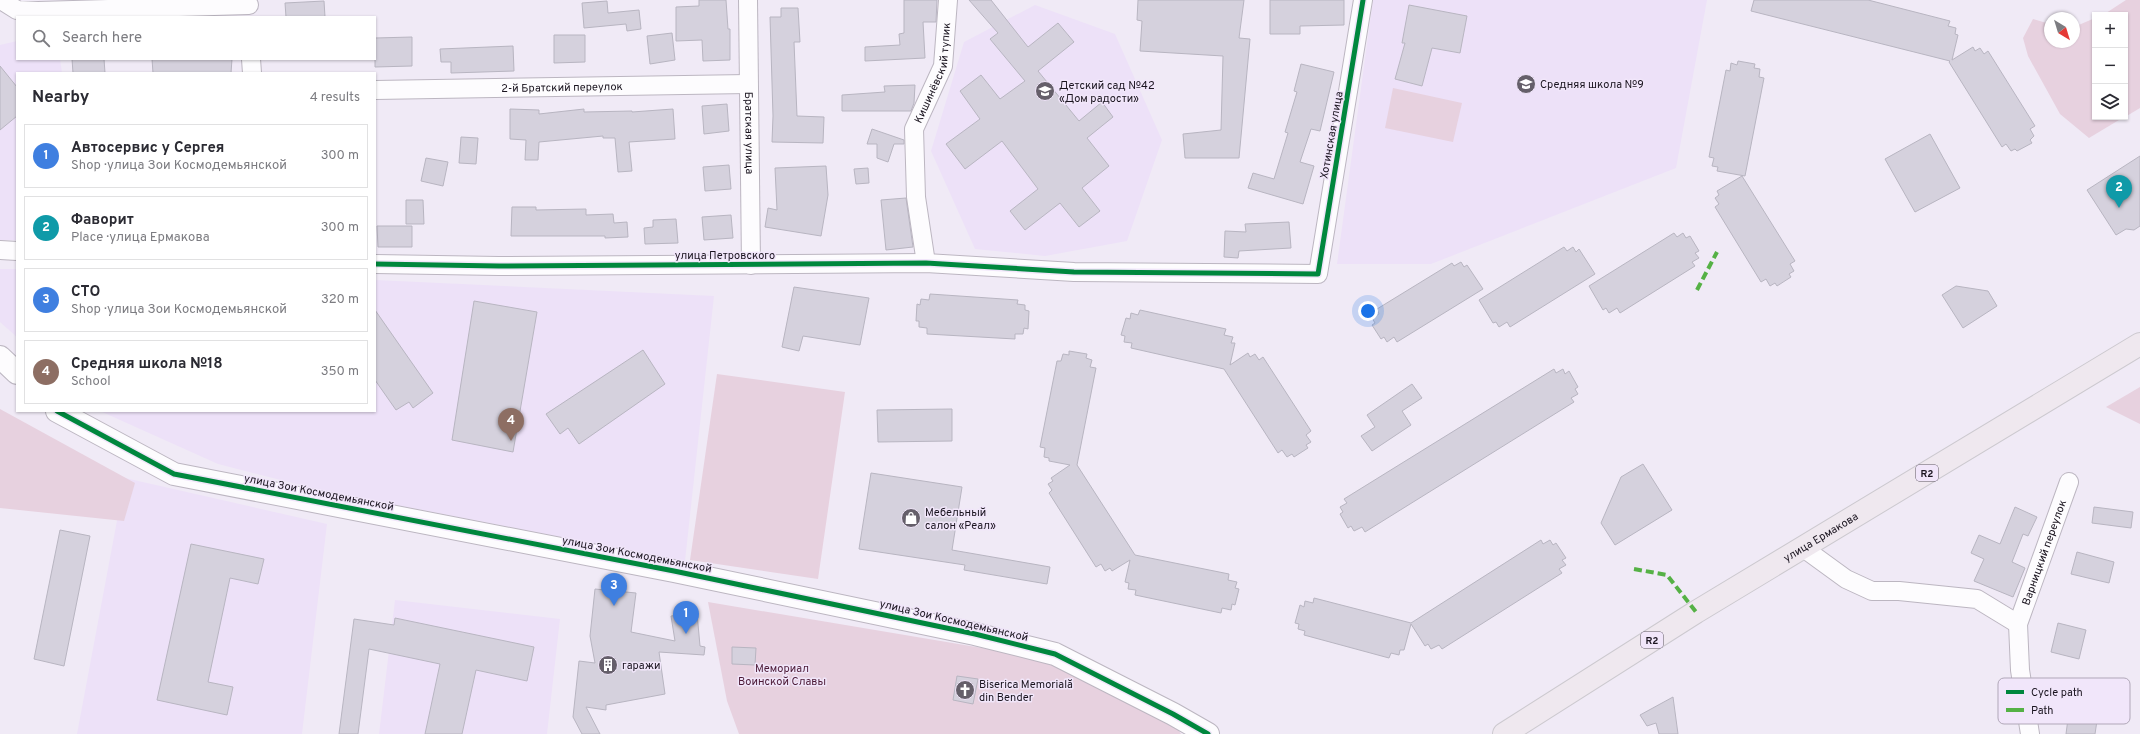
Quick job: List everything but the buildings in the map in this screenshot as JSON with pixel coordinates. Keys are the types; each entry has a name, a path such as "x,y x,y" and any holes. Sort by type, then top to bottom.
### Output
{"main road":[{"name":"улица Ермакова","path":"1504,734 1802,547 2140,344"}],"street":[{"path":"1,0 17,10 38,11 249,7"},
{"name":"Братская улица","path":"748,0 751,265"},
{"name":"Кишинёвский тупик","path":"926,263 916,197 914,129 943,66 948,0"},
{"name":"Хотинская улица","path":"1318,274 1363,0"},
{"path":"251,60 252,72"},
{"name":"2-й Братский переулок","path":"376,90 748,84"},
{"path":"0,250 16,252"},
{"name":"улица Петровского","path":"376,264 499,266 926,263 1074,272 1318,274"},
{"path":"0,357 16,372"},
{"name":"улица Зои Космодемьянской","path":"59,412 174,474 674,571 975,634 1055,654 1173,714 1208,734"},
{"name":"Варницкий переулок","path":"2021,678 2018,624 2069,482"},
{"path":"1802,547 1846,579 1872,591 1899,591 1978,599 2018,624"},
{"name":"Варницкий переулок","path":"2028,724 2030,734"}],"shaded area":[{"name":"Средняя школа №9","path":"1373,0 1707,0 1676,168 1431,264 1337,264"},
{"name":"Детский сад №42 «Дом радости»","path":"1035,5 1115,34 1162,140 1127,241 1045,256 975,249 931,151 964,42"},
{"path":"16,41 16,60 60,60 62,72 16,72 16,240 0,240 0,45"},
{"path":"0,269 16,269 16,336 0,322"},
{"path":"376,280 714,296 685,561 324,491 218,464 102,412 376,412"},
{"path":"125,478 327,524 302,734 77,734"},
{"path":"395,600 560,619 547,734 379,734"}],"green space":[{"path":"2126,0 2140,0 2140,108 2128,115 2128,12 2108,12"},
{"path":"2033,19 2044,22 2044,48 2080,48 2080,24 2092,19 2092,120 2119,120 2089,138 2060,114 2028,56 2023,38"},
{"path":"1393,88 1462,103 1453,142 1385,128"},
{"path":"717,374 845,392 818,579 690,560"},
{"path":"2140,387 2140,424 2106,407"},
{"path":"0,409 135,483 124,521 0,508"},
{"name":"Мемориал Воинской Славы","path":"708,602 1047,659 1177,728 1181,734 739,734 727,701"}],"marked path":[{"path":"1697,290 1717,252"},
{"path":"1634,569 1667,575 1696,612"}],"cycle path":[{"path":"376,264 499,266 926,263 1074,272 1318,274 1363,0"},
{"path":"59,412 174,474 674,571 975,634 1055,654 1173,714 1208,734"}],"place":[{"name":"Средняя школа №9","path":"1526,84"},
{"name":"Детский сад №42 «Дом радости»","path":"1045,91"},
{"name":"Фаворит","path":"2119,208"},
{"name":"Средняя школа №18","path":"511,441"},
{"name":"Мебельный салон «Реал»","path":"911,518"},
{"name":"СТО","path":"614,606"},
{"name":"Автосервис у Сергея","path":"686,634"},
{"name":"гаражи","path":"608,665"},
{"name":"Biserica Memorială din Bender","path":"965,690"}]}
